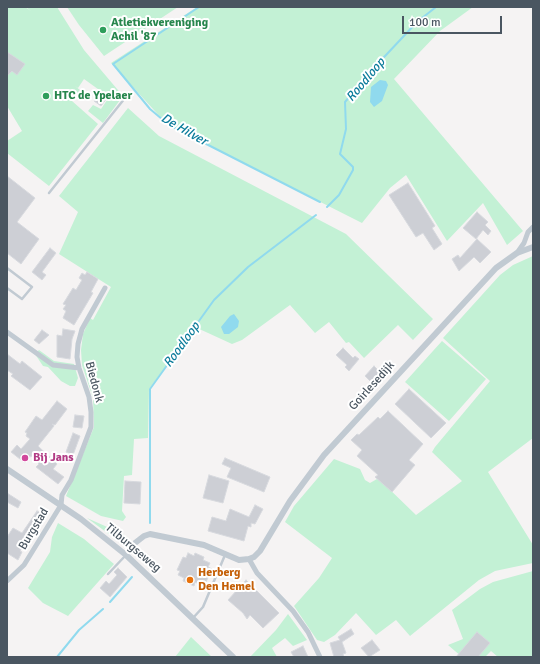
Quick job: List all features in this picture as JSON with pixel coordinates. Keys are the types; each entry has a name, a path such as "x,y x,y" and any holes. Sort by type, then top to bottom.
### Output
{"street":[{"path":"517,253 524,243 528,232 533,227"},
{"name":"Goirlesedijk","path":"249,559 260,551 290,501 324,456 496,268 517,253 533,248"},
{"name":"Biedonk","path":"61,505 62,495 71,480 92,419 89,398 79,368 77,357 78,344 82,329 105,288"},
{"path":"7,332 53,365 79,368"},
{"name":"Tilburgseweg","path":"7,469 61,505 126,555 233,657"},
{"name":"Burgstad","path":"7,581 24,565 61,505"},
{"path":"126,555 135,543 144,536 150,534 204,545 239,560 249,559 257,574 293,611 308,632 320,657"}],"lane":[{"path":"49,193 129,93"},
{"path":"7,268 32,287 22,299 7,288"},
{"path":"193,618 203,607 225,554"},
{"path":"108,574 126,555"}],"green space":[{"name":"HTC de Ypelaer","path":"7,7 25,7 31,11 26,7 57,7 84,50 123,96 103,123 88,111 93,105 101,109 109,97 84,79 78,88 75,86 80,90 72,101 98,124 49,186 7,153 7,141 22,131 7,106"},
{"name":"Atletiekvereniging Achil '87","path":"67,7 178,7 104,56 79,25"},
{"path":"197,7 473,7 440,31 394,79 523,231 507,245 483,203 447,241 406,175 390,188 362,223 174,128 164,121 111,63"},
{"path":"128,108 159,136 346,234 433,319 413,340 398,325 364,358 349,342 346,343 329,322 315,333 290,305 242,340 232,344 195,327 149,389 148,438 134,439 132,475 124,476 122,511 126,517 123,521 101,516 66,496 94,427 93,398 82,365 81,350 83,334 90,318 93,320 111,287 59,254 78,212 59,196"},
{"path":"533,256 533,438 488,472 533,545 533,563 495,571 479,580 410,636 396,620 376,635 356,613 335,635 324,642 317,640 294,606 319,578 332,558 285,522 294,506 334,459 360,469 365,480 370,483 377,479 382,482 416,515 462,481 432,452 490,381 443,338 500,275 513,265"},
{"path":"442,341 486,379 449,421 405,382"},
{"path":"39,350 54,361 74,364 78,378 75,386 70,386 61,381 48,367 43,366 35,354"},
{"path":"87,518 123,534 129,539 126,541 117,540"},
{"path":"58,523 84,539 114,564 68,616 43,603 28,588 50,552 52,537"},
{"path":"533,571 533,657 498,657 491,651 485,657 462,657 448,645 463,639 452,610 480,589 493,582"},
{"path":"288,614 307,640 293,646 285,638 272,648 277,657 250,657 276,630"},
{"path":"191,637 212,657 175,657"}],"water":[{"path":"380,80 386,81 388,85 382,101 374,107 370,102 371,87"},
{"path":"234,314 239,321 238,327 229,334 224,334 221,327 230,316"}],"building":[{"path":"7,52 25,64 17,75 12,71 7,76"},
{"path":"101,93 107,98 101,106 94,101"},
{"path":"7,176 35,198 17,222 39,239 21,264 7,253"},
{"path":"408,183 435,226 432,228 442,244 434,250 423,233 416,237 389,195"},
{"path":"477,212 488,222 485,225 491,231 488,235 483,230 476,239 463,228"},
{"path":"477,239 491,252 480,263 474,257 459,271 452,259 458,255 460,258"},
{"path":"50,248 56,253 42,272 46,275 42,280 32,272"},
{"path":"87,272 98,279 91,292 93,293 74,325 63,318 66,311 63,309 66,305 63,304 73,288 76,290 82,280 79,278 82,273 85,275"},
{"path":"63,329 75,331 72,339 70,359 57,357 57,335 62,336"},
{"path":"42,330 49,335 39,344 34,340"},
{"path":"343,348 353,358 355,356 359,359 349,371 345,367 347,365 336,355"},
{"path":"7,354 20,364 22,361 42,377 30,390 11,376 13,374 7,370"},
{"path":"374,366 381,373 372,383 365,376"},
{"path":"409,389 446,423 431,438 395,404"},
{"path":"57,401 67,409 55,425 52,424 54,426 38,446 57,464 53,469 64,477 58,484 36,467 39,464 31,456 25,463 11,452 17,445 21,449 30,439 26,436 27,433 25,432 36,416 42,420"},
{"path":"388,411 423,444 409,460 415,465 392,492 375,477 378,475 357,456 362,450 351,440 357,434 359,435 378,417 380,419"},
{"path":"75,415 84,416 82,428 73,427"},
{"path":"73,433 80,436 73,455 66,452"},
{"path":"225,458 270,477 264,492 227,477 231,468 222,464"},
{"path":"209,475 229,481 223,503 203,498"},
{"path":"125,481 141,482 140,504 124,503"},
{"path":"7,493 21,502 18,508 7,502"},
{"path":"255,505 263,509 255,524 251,523 251,527 248,526 244,541 208,531 212,517 226,521 230,509 249,517"},
{"path":"37,511 45,515 20,551 22,552 18,560 7,553 7,537 13,528 22,533"},
{"path":"188,553 194,556 195,553 204,557 203,560 210,563 208,567 212,569 206,582 202,581 200,585 195,582 194,586 183,581 184,578 178,575 180,571 177,570 183,557 186,558"},
{"path":"118,568 127,577 110,597 100,588 106,581 109,584 117,575 114,572"},
{"path":"246,580 279,613 263,628 250,615 247,619 243,613 228,600"},
{"path":"351,629 354,634 342,642 346,653 343,654 344,657 334,657 330,643 340,640 338,637"},
{"path":"477,632 490,643 478,657 456,657"},
{"path":"372,640 380,650 369,657 361,648"},
{"path":"303,646 308,657 294,657 291,652"}],"waterway":[{"name":"De Hilver","path":"199,7 113,64 150,109 169,125 320,202"},
{"name":"Roodloop","path":"327,207 339,195 353,170 353,167 340,154 346,129 345,102 371,71 417,22 436,7"},
{"name":"Roodloop","path":"150,523 150,389 214,300 248,267 316,215"},
{"name":"Roodloop","path":"110,602 132,577"},
{"name":"Roodloop","path":"57,657 79,630 103,609"}],"place":[{"name":"Atletiekvereniging Achil '87","path":"103,30"},
{"name":"HTC de Ypelaer","path":"46,96"},
{"name":"Bij Jans","path":"25,458"},
{"name":"Herberg Den Hemel","path":"190,580"}]}
